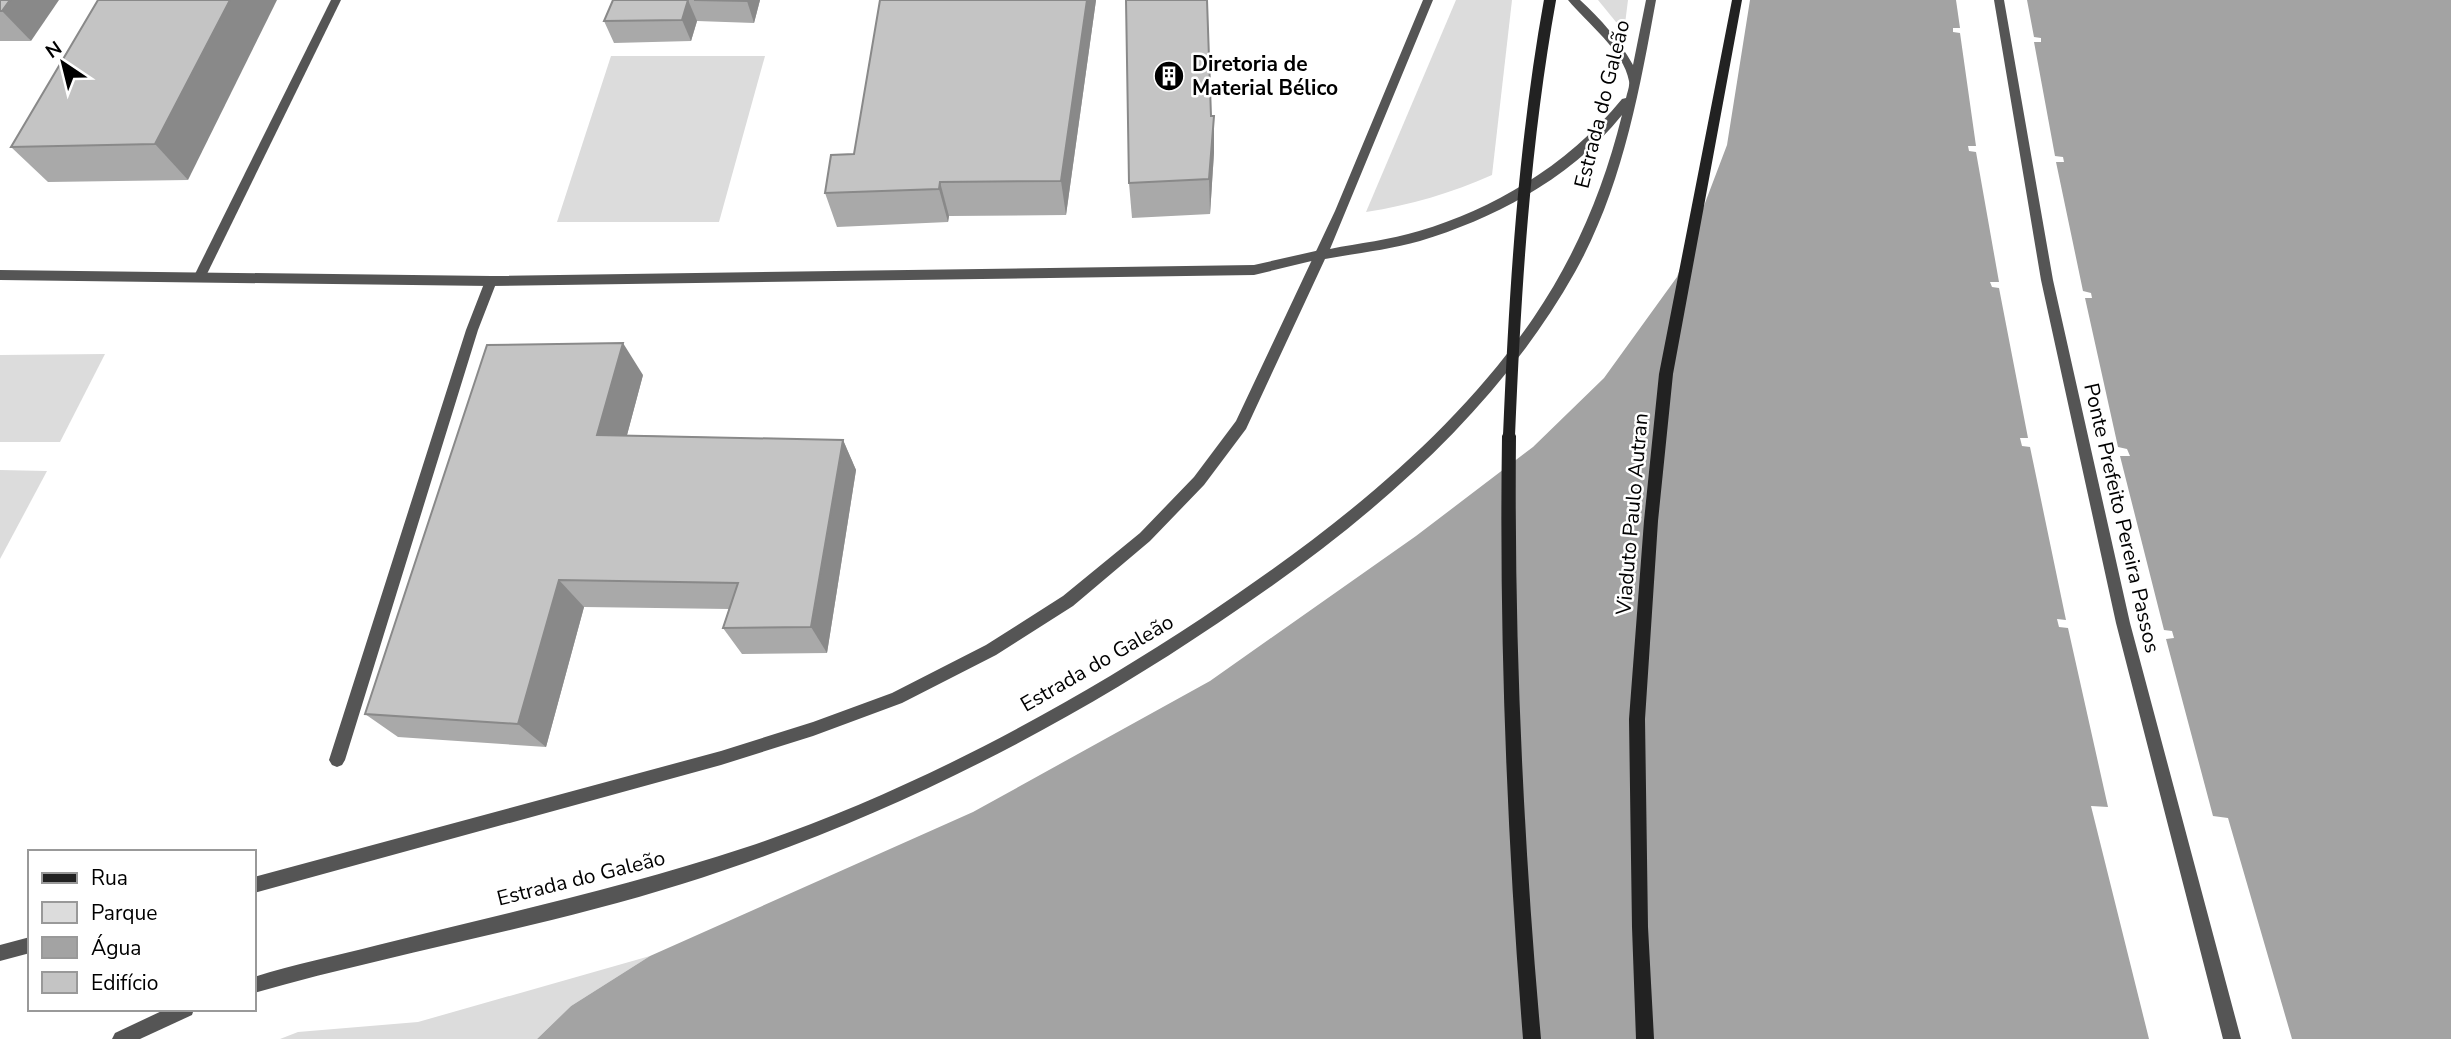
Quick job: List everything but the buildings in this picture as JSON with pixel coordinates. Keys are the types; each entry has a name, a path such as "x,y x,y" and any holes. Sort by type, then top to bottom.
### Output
{"main road":[{"path":"1531,1039 1521,908 1507,525 1516,252 1527,136 1550,0"},
{"name":"Viaduto Paulo Autran","path":"1645,1039 1640,927 1637,719 1651,521 1666,374 1737,0"}],"street":[{"path":"200,276 336,0"},
{"path":"0,275 491,281 1254,270 1419,237 1469,218 1536,181 1584,149 1611,125 1634,87 1614,40 1573,0"},
{"name":"Estrada do Galeão","path":"256,984 675,878 755,852 932,779 1053,718 1177,645 1302,558 1404,474 1483,394 1535,328 1573,266 1611,181 1634,87 1651,0"},
{"name":"Ponte Prefeito Pereira Passos","path":"2000,0 2047,280 2111,570 2232,1039"},
{"path":"256,884 774,741 897,698 991,650 1068,601 1145,537 1199,481 1241,425 1341,211 1425,2"},
{"path":"337,760 472,330 491,281"},
{"path":"0,953 28,946"},
{"path":"121,1039 182,1011"}],"green space":[{"path":"1456,0 1512,0 1492,175 1430,198 1366,212"},
{"path":"1598,0 1628,0 1625,24 1616,22"},
{"path":"611,56 765,56 719,222 557,222"},
{"path":"105,354 60,442 0,442 0,355"},
{"path":"0,470 47,471 0,559"},
{"path":"650,956 571,1006 537,1039 280,1039 298,1032 418,1022"}],"water":[{"path":"1750,0 2451,0 2451,1039 537,1039 571,1006 650,956 973,812 1210,681 1416,536 1533,447 1604,378 1677,277 1727,145"}],"pier":[{"path":"1956,0 2027,0 2034,37 2041,38 2041,42 2034,42 2055,156 2063,157 2064,162 2056,162 2083,291 2091,293 2092,298 2085,298 2118,447 2127,449 2130,456 2120,456 2164,630 2172,631 2174,638 2166,639 2213,816 2228,818 2292,1039 2149,1039 2091,806 2108,807 2068,628 2059,627 2057,619 2066,620 2030,447 2022,446 2020,438 2028,438 1999,288 1992,287 1990,282 1999,282 1976,152 1969,151 1968,146 1976,146 1960,33 1953,32 1953,28 1960,28"}],"place":[{"name":"Diretoria de Material Bélico","path":"1169,76"}]}
